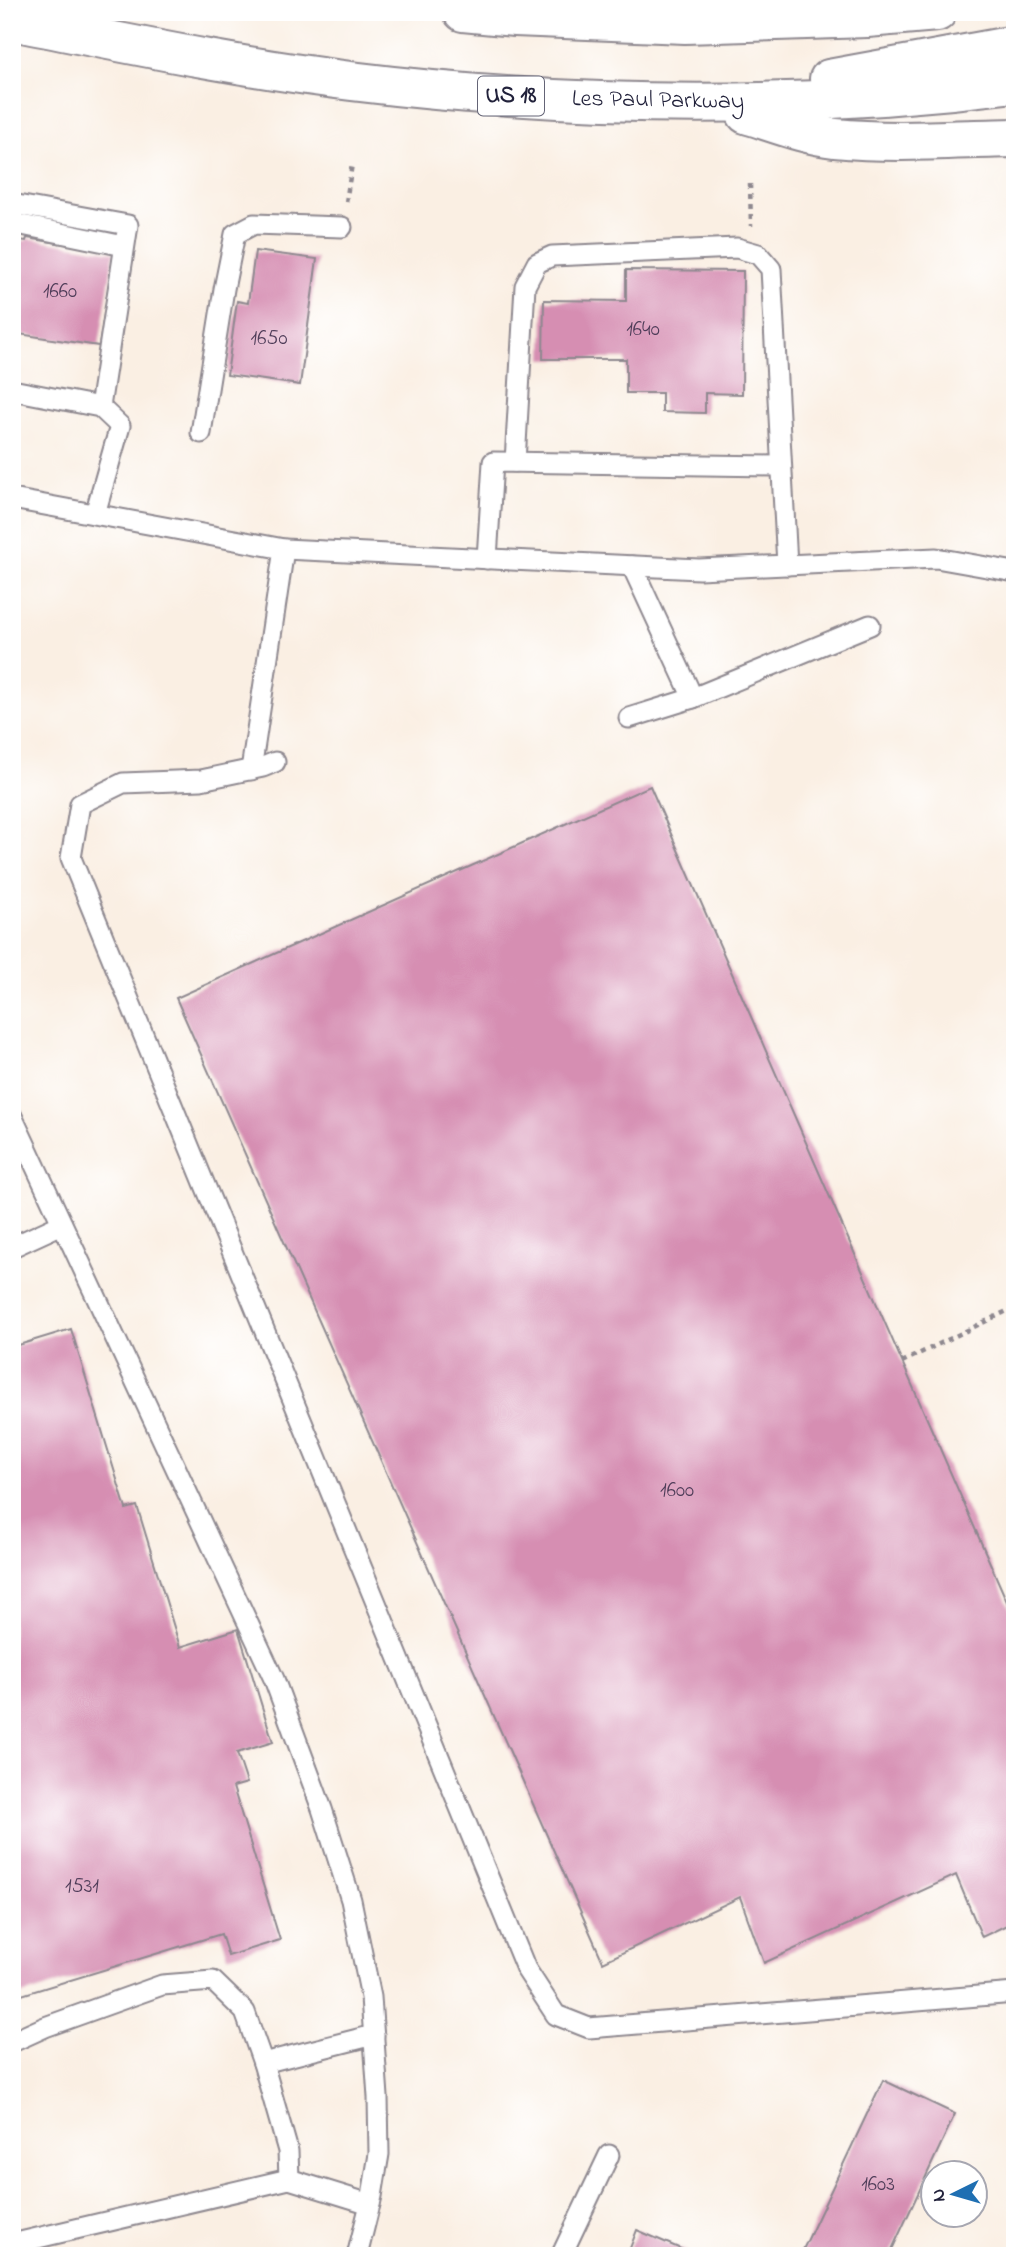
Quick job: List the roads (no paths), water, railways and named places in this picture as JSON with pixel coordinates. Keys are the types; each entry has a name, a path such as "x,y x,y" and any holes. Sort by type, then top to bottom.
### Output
{"main road":[{"path":"463,12 515,17 685,24 867,18 937,12"},
{"name":"Les Paul Parkway","path":"12,21 265,68 479,94 559,99 626,103 783,103 941,92 1015,83"},
{"path":"725,103 848,75 1015,46"},
{"path":"725,103 785,127 834,138 1015,138"}],"lane":[{"path":"12,204 128,225 100,407"},
{"path":"12,223 124,246"},
{"path":"201,433 235,234 254,225 342,227"},
{"path":"515,462 524,286 537,263 552,256 737,248 758,254 771,269 787,565"},
{"path":"12,390 100,407 120,426 95,514"},
{"path":"487,559 493,462 780,466"},
{"path":"12,499 284,549 699,569 936,558 1015,572"},
{"path":"251,770 284,549"},
{"path":"632,566 693,698"},
{"path":"628,718 693,698 870,625"},
{"path":"275,762 251,770 201,780 123,783 112,788 80,804 71,858 526,1969 556,2015 589,2028 1015,1993"},
{"path":"12,1116 274,1679 351,1899 371,1997 379,2154 357,2256"},
{"path":"12,1247 62,1224"},
{"path":"12,2042 45,2027 163,1986 213,1981 245,2012 263,2063 288,2151 289,2179"},
{"path":"263,2063 374,2035"},
{"path":"561,2256 610,2155"},
{"path":"12,2244 289,2179 370,2204"}]}
